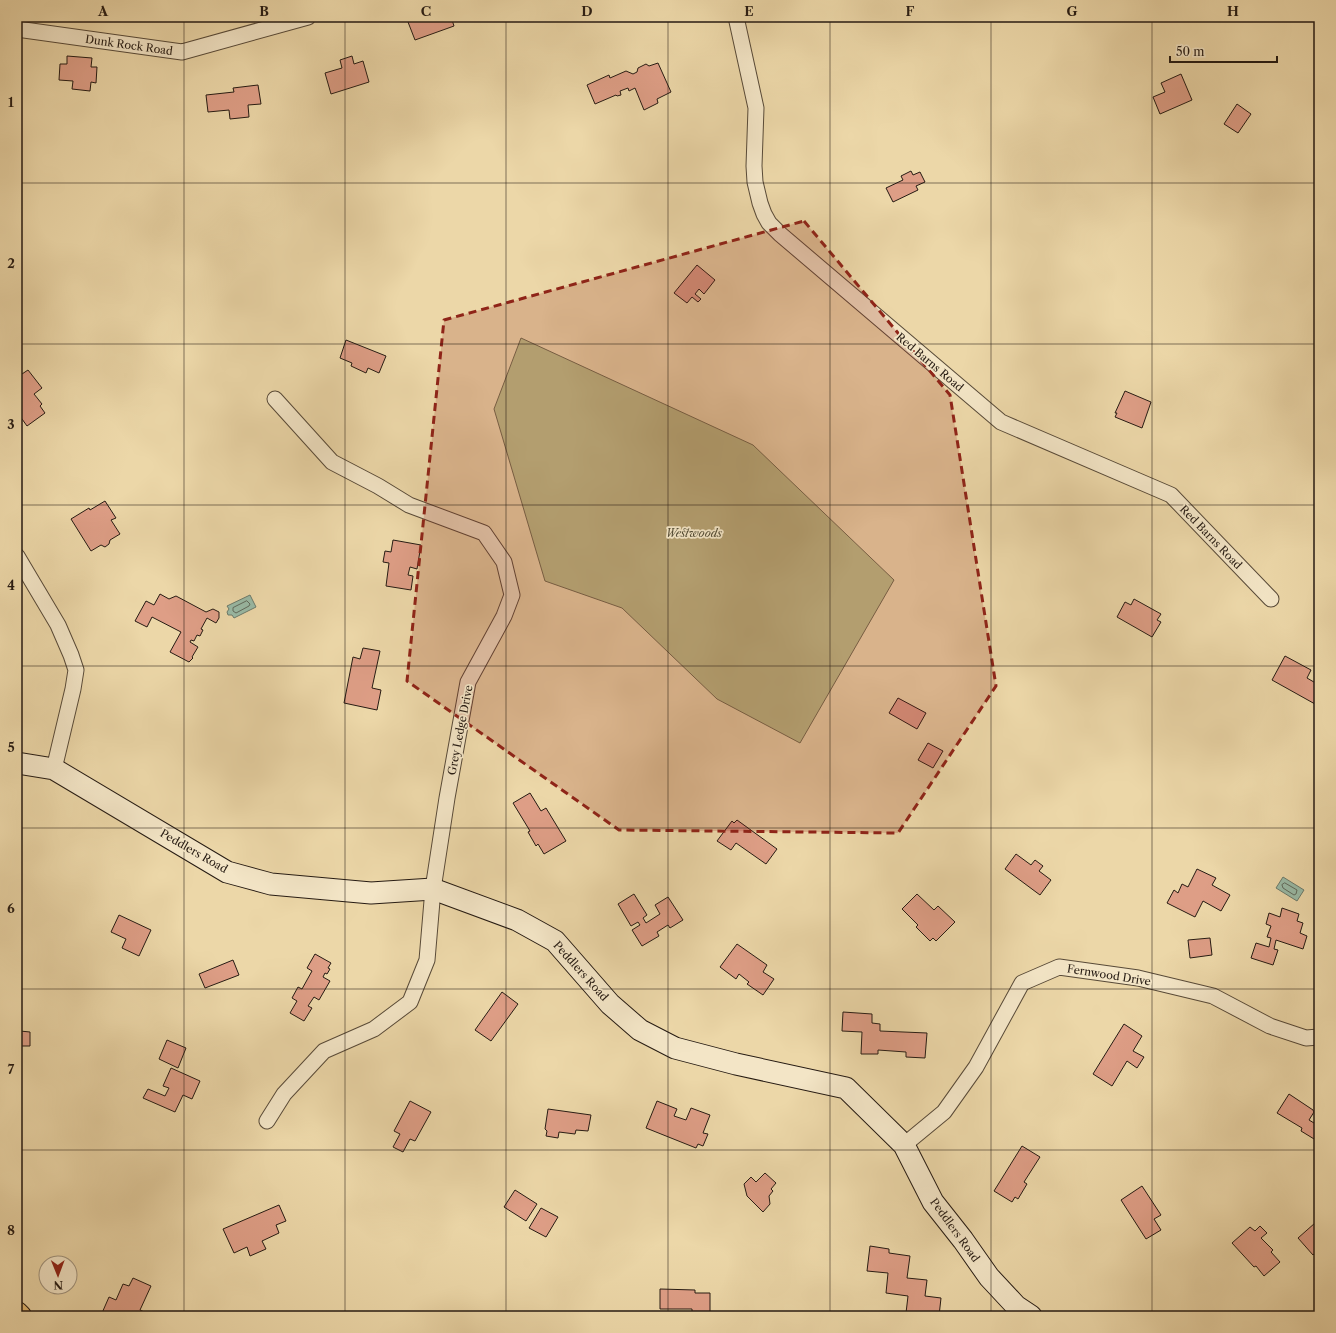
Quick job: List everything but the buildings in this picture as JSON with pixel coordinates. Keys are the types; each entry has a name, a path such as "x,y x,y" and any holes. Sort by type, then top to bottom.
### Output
{"main road":[{"path":"17,1313 20,1316"}],"street":[{"name":"Dunk Rock Road","path":"17,29 182,52 308,17"},
{"name":"Red Barns Road","path":"736,17 756,108 754,166 755,182 764,214 775,229 1000,422 1171,495 1271,599"},
{"name":"Grey Ledge Drive","path":"266,1120 284,1094 324,1051 374,1029 410,1002 427,960 434,890 447,798 468,682 504,616 512,595 504,562 484,533 409,505 378,486 332,462 275,399"},
{"path":"17,556 58,625 76,670 54,769"},
{"name":"Peddlers Road","path":"17,763 54,769 227,872 271,884 364,892 434,890 517,920 556,941 610,1004 640,1030 675,1048 736,1064 846,1088 904,1145 933,1202 963,1240 988,1277 1016,1306 1031,1316"},
{"name":"Fernwood Drive","path":"904,1145 944,1112 976,1067 1022,983 1059,967 1138,978 1213,996 1270,1026 1306,1038 1319,1037"}],"highlighted area":[{"path":"804,221 950,395 996,686 898,833 619,830 407,681 444,320"}],"green space":[{"name":"Westwoods","path":"521,338 753,445 894,580 800,743 717,699 622,608 545,581 494,409"}],"water":[{"path":"250,595 256,607 234,618 232,615 228,615 227,612 229,609 227,606"},
{"path":"1283,877 1304,890 1297,901 1276,888"}]}
